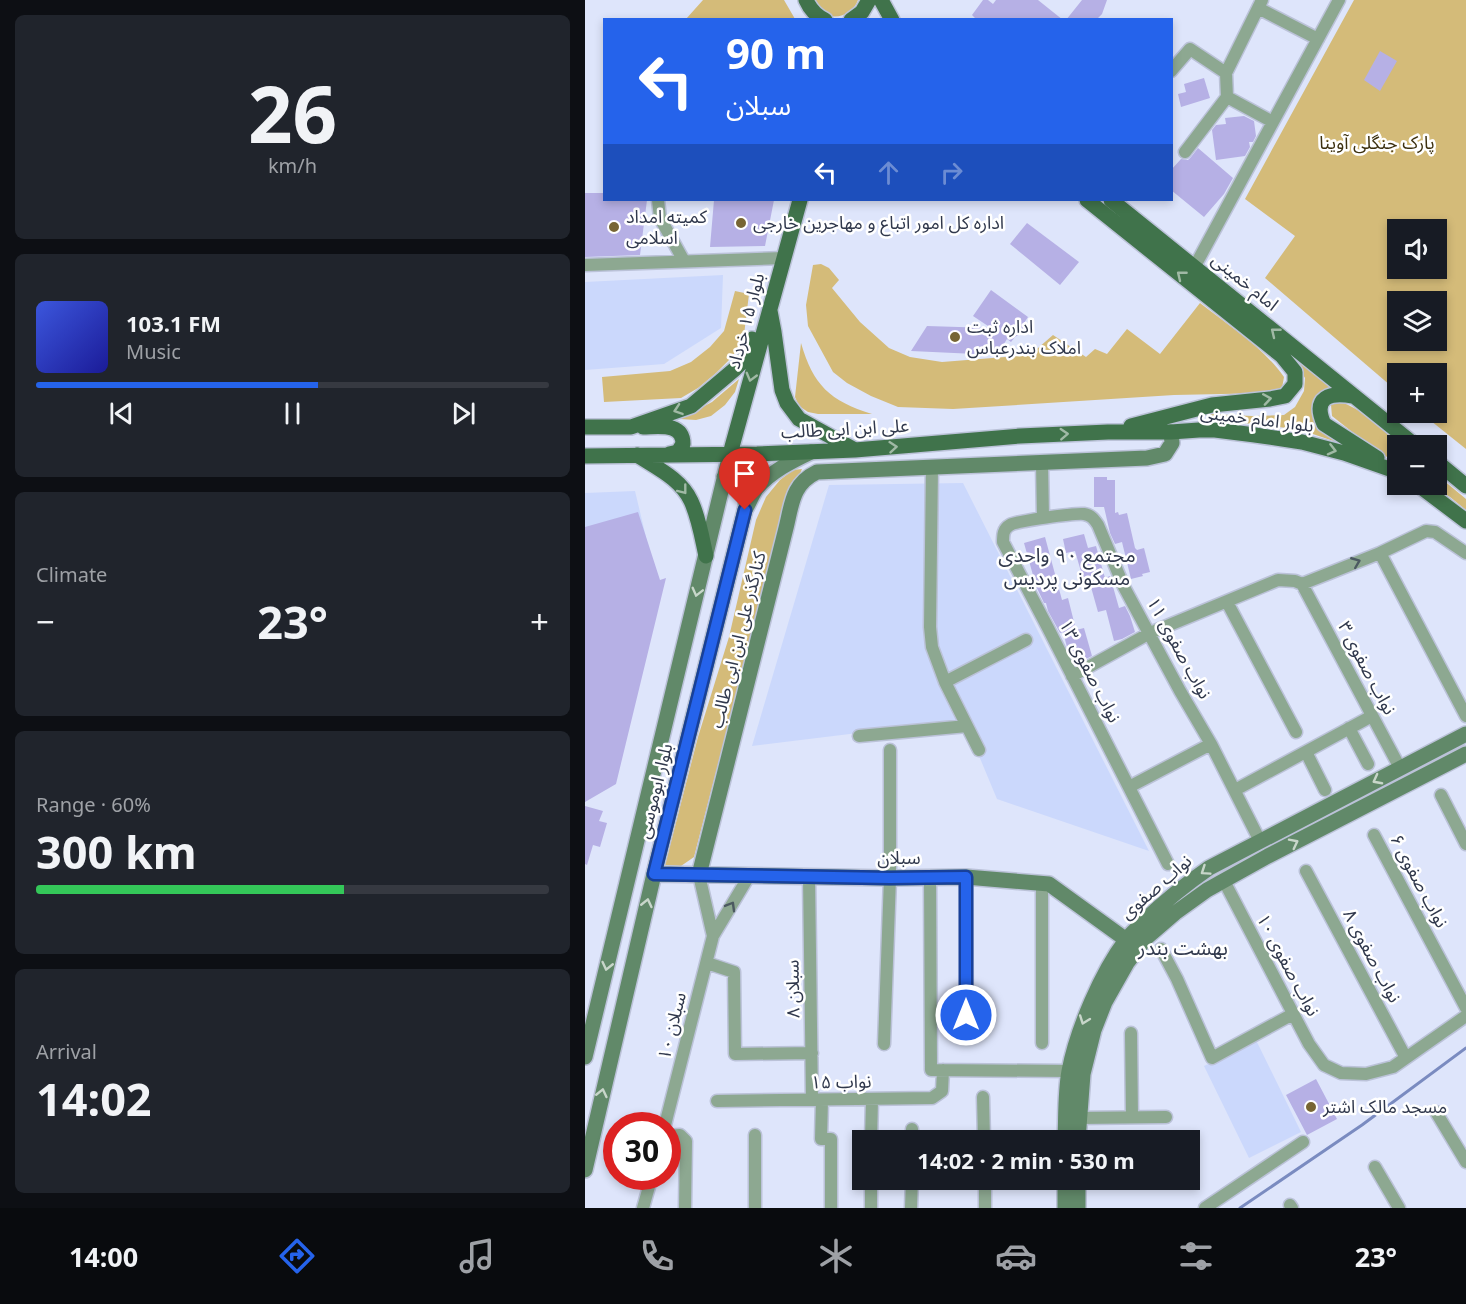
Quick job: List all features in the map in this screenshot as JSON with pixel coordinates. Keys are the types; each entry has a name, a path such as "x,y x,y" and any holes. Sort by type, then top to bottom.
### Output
{"main road":[{"path":"854,18 862,12 870,0"},
{"path":"881,0 891,18"},
{"name":"بلوار ۱۵ خرداد","path":"730,454 800,201"},
{"path":"1088,201 1282,356 1295,372 1295,384 1285,396 1212,405 1108,432"},
{"name":"امام خمینی","path":"1112,201 1353,396"},
{"path":"631,427 691,406 735,369 747,357 757,322 769,308"},
{"path":"769,308 782,390 787,403 799,418 855,450"},
{"path":"1387,465 1324,424 1320,415 1320,405 1327,397 1334,395 1353,396 1402,435"},
{"path":"585,428 670,427 679,431 683,444 678,452 669,454"},
{"name":"بلوار امام خمینی","path":"1108,432 1215,430 1302,442 1344,453 1387,468"},
{"name":"علی ابن ابی طالب","path":"585,456 855,450 1020,436 1108,432"},
{"path":"637,455 669,476 684,490 696,515 706,556"},
{"path":"1447,470 1466,486"},
{"path":"1432,495 1466,521"}],"street":[{"path":"1195,266 1339,0"},
{"path":"1185,152 1227,97 1226,73 1260,4 1318,39"},
{"path":"1173,69 1190,49 1226,73"},
{"path":"1227,97 1273,122"},
{"path":"659,201 660,218 684,261"},
{"path":"585,266 784,258"},
{"name":"کنارگذر علی ابن ابی طالب","path":"699,875 797,487 806,477 817,472 1147,458 1165,454 1172,443 1171,432"},
{"name":"بلوار ابوموسی","path":"585,1170 654,874 745,510 756,489 773,474 790,461 811,452"},
{"name":"بلوار ابوموسی","path":"585,1057 730,454"},
{"path":"1042,463 1043,518"},
{"path":"932,467 930,627 932,647 945,682 979,750"},
{"path":"724,477 732,474 740,475 746,482 745,510"},
{"name":"نواب صفوی ۱۱","path":"1043,518 1085,514 1092,517 1098,525 1124,587 1211,744 1260,841"},
{"name":"نواب صفوی ۱۳","path":"1043,518 1010,525 1003,532 1003,542 1168,864"},
{"path":"1073,676 1150,633 1278,580 1295,581 1302,584 1380,553 1426,531 1435,532 1466,554"},
{"path":"1380,553 1466,716"},
{"name":"نواب صفوی ۳","path":"1302,584 1399,768"},
{"path":"1227,602 1296,732"},
{"path":"945,682 1026,640"},
{"path":"1235,790 1372,717"},
{"path":"859,736 967,726"},
{"path":"1349,728 1368,764"},
{"name":"نواب صفوی","path":"1072,1130 1066,1100 1069,1071 1085,1015 1102,980 1181,888 1209,868 1466,734"},
{"path":"1129,787 1211,744"},
{"path":"884,1044 890,878 889,750"},
{"path":"1307,752 1325,790"},
{"name":"نواب صفوی","path":"1132,944 1146,938 1175,913 1224,880 1466,754"},
{"path":"1399,768 1408,784"},
{"path":"1441,795 1466,844"},
{"name":"نواب صفوی ۶","path":"1374,835 1466,1008"},
{"path":"1260,841 1268,856"},
{"name":"نواب صفوی ۸","path":"1306,871 1405,1058"},
{"name":"سبلان","path":"654,874 966,877 1049,884 1132,944"},
{"name":"سبلان ۱۰","path":"699,875 713,936"},
{"name":"سبلان ۱۰","path":"668,1112 713,936 749,876"},
{"name":"سبلان ۸","path":"809,877 811,1053 821,1139 831,1139 831,1208"},
{"path":"930,877 937,1070 1069,1071"},
{"path":"966,877 967,1037"},
{"name":"نواب صفوی ۱۰","path":"1224,880 1309,1044 1324,1065 1341,1073 1366,1074 1393,1067 1405,1058"},
{"path":"1042,883 1043,1043"},
{"name":"نواب صفوی","path":"1074,1130 1085,1062 1094,1030 1105,1002 1127,963 1132,944"},
{"path":"1161,949 1212,1058 1293,1014"},
{"path":"707,963 734,972 735,1054 811,1053"},
{"path":"1405,1058 1466,1016"},
{"path":"1131,1033 1132,1117"},
{"name":"نواب ۱۵","path":"717,1101 932,1098 942,1091 937,1070"},
{"path":"983,1097 984,1130"},
{"path":"871,1130 872,1100"},
{"path":"1435,1112 1466,1162"},
{"path":"1084,1130 1132,1117 1166,1117"},
{"path":"681,1135 686,1141 685,1208"},
{"path":"755,1135 755,1208"},
{"path":"1205,1208 1303,1142"},
{"path":"1375,1167 1399,1208"},
{"path":"643,1208 648,1190"},
{"path":"871,1190 871,1208"},
{"path":"911,1208 912,1190"},
{"path":"985,1190 985,1208"},
{"path":"1065,1190 1065,1208"},
{"path":"1078,1190 1078,1208"}],"shaded area":[{"path":"723,275 721,328 664,364 585,370 585,282"},
{"path":"963,483 1149,851 997,799 964,720 752,746 829,485"},
{"path":"635,491 657,583 585,603 585,493"},
{"path":"1256,1040 1301,1132 1249,1158 1204,1066"}],"green space":[{"path":"703,0 784,0 794,18 687,18"},
{"path":"814,0 858,0 848,13 832,16 822,12"},
{"name":"پارک جنگلی آوینا","path":"1354,0 1466,0 1466,449 1434,423 1447,423 1447,363 1387,363 1387,383 1265,278 1295,236 1245,199"},
{"path":"821,264 829,268 839,280 832,288 860,322 889,348 910,357 942,362 1030,355 1053,335 1086,357 1095,349 1107,354 1127,329 1160,354 1200,303 1245,337 1276,366 1284,377 1282,388 1270,393 1174,395 953,409 898,407 871,396 847,383 833,372 808,326 806,305 813,265"},
{"path":"735,291 749,294 743,343 716,373 681,398 604,402 602,377 670,371 691,362 710,347 724,331"},
{"path":"801,343 811,370 825,389 845,403 872,414 818,414 808,412 799,406 795,397"},
{"path":"1281,346 1335,389 1319,426 1325,434 1345,445 1287,428 1210,419 1210,414 1284,415 1295,407 1304,391 1305,378"},
{"path":"739,379 735,392 725,405 711,416 696,420 680,419 712,402"},
{"path":"1338,401 1347,405 1364,414 1391,435 1387,435 1387,457 1332,416 1331,405"},
{"path":"802,469 799,476 791,483 694,857 681,866 665,865 698,737 729,637 756,520 766,497 780,480 793,470"},
{"path":"1447,483 1466,499 1466,510 1447,495"}],"building":[{"path":"983,0 988,0 993,4 996,0 1038,0 1060,18 975,18 972,15"},
{"path":"1082,0 1107,0 1098,18 1068,18"},
{"path":"1380,51 1397,61 1380,91 1364,80"},
{"path":"1204,78 1210,98 1181,107 1178,94 1186,92 1184,84"},
{"path":"1244,116 1254,121 1256,136 1253,142 1249,142 1250,147 1245,156 1216,160 1212,130 1216,125 1226,124 1225,118"},
{"path":"1198,148 1233,178 1224,194 1204,217 1173,192 1173,168 1181,159 1188,160"},
{"name":"کمیته امداد اسلامی","path":"585,193 603,193 603,201 647,201 640,255 585,257"},
{"name":"اداره کل امور اتباع و مهاجرین خارجی","path":"714,201 774,201 765,246 710,247"},
{"path":"1027,223 1079,262 1060,285 1010,244"},
{"path":"991,290 1028,317 1022,333 1011,342 1007,339 997,355 911,351 927,326 991,328 973,316"},
{"path":"1094,477 1107,477 1107,480 1115,480 1115,513 1118,512 1119,515 1127,513 1135,548 1137,550 1144,548 1150,572 1142,574 1143,576 1131,579 1122,542 1115,544 1104,507 1094,507"},
{"path":"638,512 660,580 666,578 616,784 585,802 585,527"},
{"path":"1084,534 1088,548 1096,546 1105,578 1110,576 1119,608 1125,606 1130,616 1135,632 1122,639 1114,641 1106,610 1098,612 1089,580 1084,582 1075,551 1066,553 1063,539"},
{"path":"1045,537 1062,600 1068,598 1076,630 1084,628 1092,656 1075,663 1063,632 1060,633 1036,586 1024,543"},
{"path":"585,806 603,811 599,821 607,823 600,847 593,845 587,865 585,864"},
{"name":"مسجد مالک اشتر","path":"1316,1079 1337,1119 1307,1135 1286,1095"}],"waterway":[{"path":"1240,1208 1362,1125 1466,1048"}],"place":[{"name":"اداره کل امور اتباع و مهاجرین خارجی","path":"741,223"},
{"name":"کمیته امداد اسلامی","path":"614,227"},
{"name":"اداره ثبت املاک بندرعباس","path":"955,337"},
{"name":"مسجد مالک اشتر","path":"1311,1107"}],"district":[{"name":"مجتمع ٩٠ واحدی مسکونی پردیس","path":"1067,566"},
{"name":"بهشت بندر","path":"1183,948"}],"route":[{"path":"745,510 654,874 966,877 966,1015"}]}
